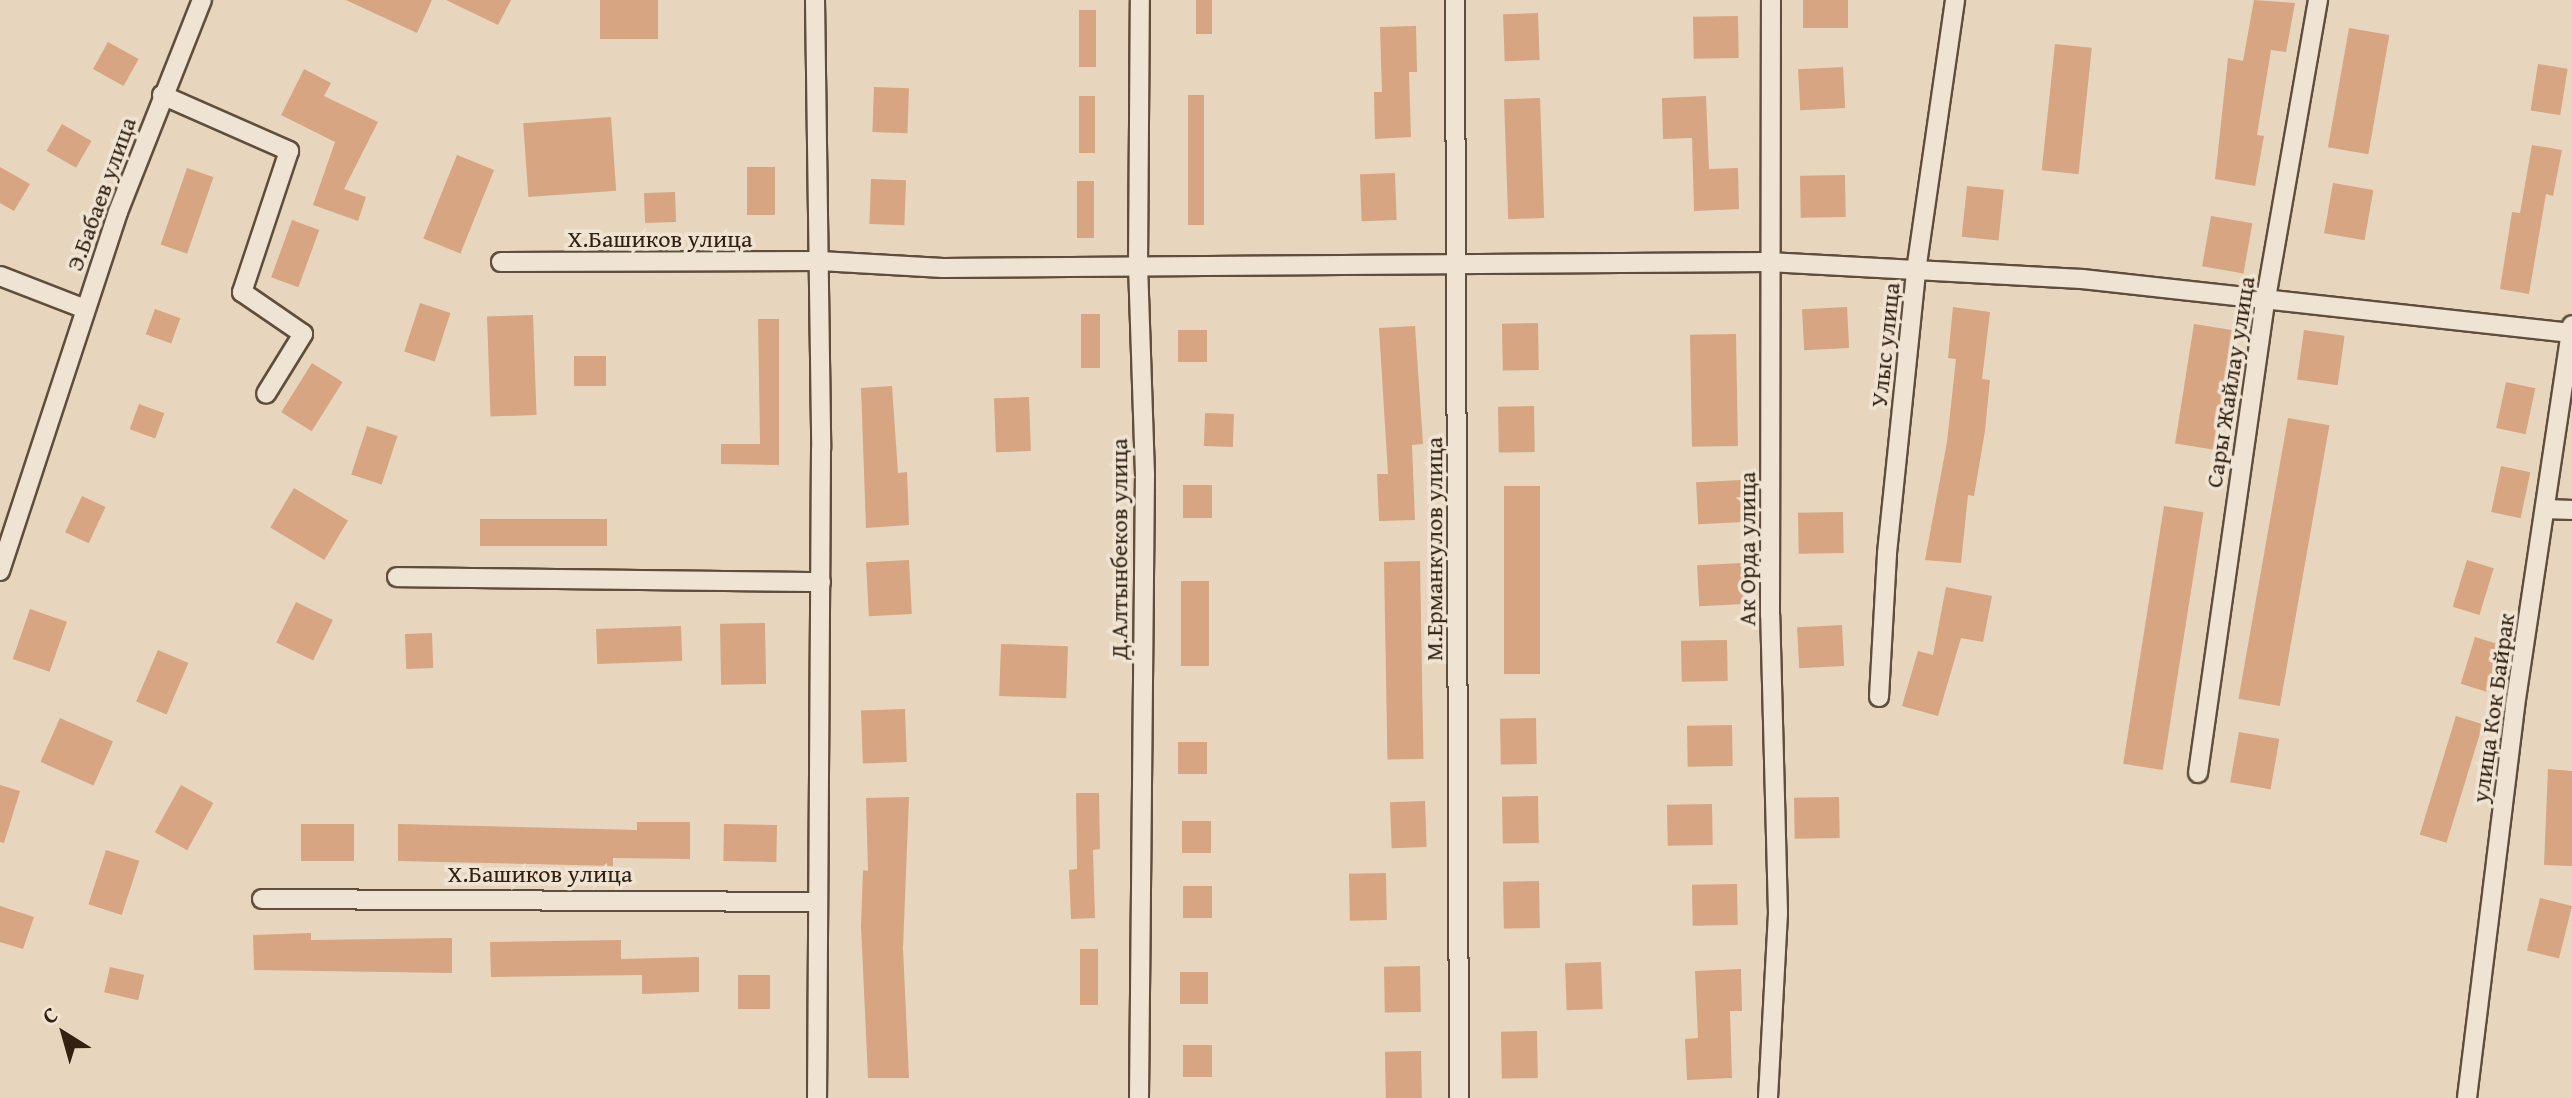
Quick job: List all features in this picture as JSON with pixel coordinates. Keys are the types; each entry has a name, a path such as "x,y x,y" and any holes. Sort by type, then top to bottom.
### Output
{"street":[{"name":"Э.Бабаев улица","path":"0,571 85,309 162,95 202,0"},
{"path":"815,0 821,582 817,1098"},
{"name":"Д.Алтынбеков улица","path":"1139,1098 1145,475 1138,266 1140,0"},
{"name":"М.Ерманкулов улица","path":"1455,0 1459,266 1459,1098"},
{"name":"Ак Орда улица","path":"1768,1098 1778,913 1768,262 1771,0"},
{"name":"Улыс улица","path":"1879,697 1887,553 1916,271 1955,0"},
{"name":"Сары Жайлау улица","path":"2198,773 2266,298 2318,0"},
{"name":"Э.Бабаев улица","path":"162,95 289,151 242,292 303,334 266,394"},
{"name":"Х.Башиков улица","path":"501,262 820,261 943,268 1768,262 2082,279 2571,329"},
{"name":"Э.Бабаев улица","path":"0,276 85,309"},
{"name":"улица Кок Байрак","path":"2467,1098 2515,706 2571,329"},
{"path":"2546,509 2572,510"},
{"path":"397,577 821,582"},
{"name":"Х.Башиков улица","path":"262,899 817,902"}],"building":[{"path":"346,0 432,0 417,33"},
{"path":"446,0 511,0 498,25"},
{"path":"600,0 658,0 658,39 600,39"},
{"path":"1196,0 1212,0 1212,34 1196,34"},
{"path":"1803,0 1848,0 1848,28 1803,28"},
{"path":"2254,0 2295,3 2286,52 2271,50 2257,135 2264,136 2255,186 2215,179 2228,58 2243,61"},
{"path":"1079,10 1096,10 1096,67 1079,67"},
{"path":"1538,13 1540,60 1505,61 1503,14"},
{"path":"1738,16 1739,58 1694,59 1693,17"},
{"path":"1416,26 1417,72 1409,72 1411,137 1375,139 1374,92 1382,92 1380,27"},
{"path":"2349,28 2389,35 2368,154 2328,147"},
{"path":"108,42 139,59 124,86 93,69"},
{"path":"2055,44 2092,48 2079,174 2042,170"},
{"path":"2538,64 2568,69 2560,115 2531,110"},
{"path":"1843,67 1845,108 1800,110 1798,69"},
{"path":"304,69 331,83 324,96 378,122 344,189 366,197 358,221 313,205 335,142 281,115"},
{"path":"874,87 909,88 907,133 872,132"},
{"path":"1188,95 1204,95 1204,225 1188,225"},
{"path":"1079,96 1095,96 1095,153 1079,153"},
{"path":"1706,96 1709,169 1738,168 1739,209 1694,211 1692,138 1663,139 1662,98"},
{"path":"1540,98 1544,218 1508,219 1504,99"},
{"path":"611,117 616,191 528,197 523,123"},
{"path":"62,124 91,141 76,168 46,151"},
{"path":"2532,145 2562,150 2553,196 2546,194 2529,294 2500,289 2512,212 2520,213"},
{"path":"457,155 494,170 460,253 423,238"},
{"path":"0,167 30,184 14,211 0,203"},
{"path":"747,167 775,167 775,215 747,215"},
{"path":"187,168 213,177 187,254 161,245"},
{"path":"1395,173 1397,220 1362,221 1360,174"},
{"path":"1845,175 1846,217 1801,218 1800,176"},
{"path":"871,179 906,180 904,225 869,224"},
{"path":"1077,181 1094,181 1094,238 1077,238"},
{"path":"2333,183 2373,190 2365,240 2324,233"},
{"path":"1967,186 2004,190 1998,241 1962,237"},
{"path":"675,192 676,222 645,223 644,193"},
{"path":"2211,216 2252,223 2244,274 2202,266"},
{"path":"292,220 319,230 298,287 271,277"},
{"path":"420,303 450,313 435,361 404,352"},
{"path":"1847,307 1849,348 1804,350 1802,309"},
{"path":"1953,307 1990,312 1982,379 1990,380 1985,431 1974,496 1968,495 1961,563 1925,560 1947,442 1956,359 1948,358"},
{"path":"155,309 180,318 171,344 146,334"},
{"path":"1081,314 1100,314 1100,368 1081,368"},
{"path":"533,315 536,415 491,417 487,317"},
{"path":"758,319 779,319 779,465 721,464 721,444 760,444"},
{"path":"1538,323 1539,370 1503,371 1502,324"},
{"path":"2194,324 2234,330 2215,450 2175,444"},
{"path":"1415,326 1423,444 1412,445 1415,520 1379,521 1377,474 1388,474 1379,328"},
{"path":"1178,330 1207,330 1207,362 1178,362"},
{"path":"2304,330 2345,336 2338,385 2297,380"},
{"path":"1736,334 1738,446 1692,447 1690,335"},
{"path":"574,356 606,356 606,386 574,386"},
{"path":"312,363 343,382 312,431 281,412"},
{"path":"2506,382 2535,388 2526,434 2496,428"},
{"path":"892,386 898,473 907,472 909,525 866,528 861,388"},
{"path":"1029,397 1031,451 996,452 994,398"},
{"path":"139,404 164,413 155,439 130,429"},
{"path":"1534,406 1535,452 1499,453 1498,407"},
{"path":"1205,413 1234,414 1233,447 1204,446"},
{"path":"2288,418 2329,425 2280,706 2239,699"},
{"path":"367,426 397,436 382,484 351,475"},
{"path":"2501,466 2530,472 2521,518 2491,512"},
{"path":"1741,480 1743,522 1698,524 1696,482"},
{"path":"1183,485 1212,485 1212,518 1183,518"},
{"path":"1504,486 1540,486 1540,674 1504,674"},
{"path":"294,488 348,520 324,560 270,527"},
{"path":"82,496 106,507 89,543 65,532"},
{"path":"2164,506 2204,512 2163,770 2123,764"},
{"path":"1843,512 1844,553 1799,554 1798,513"},
{"path":"480,519 607,519 607,546 480,546"},
{"path":"909,560 912,614 869,616 866,562"},
{"path":"2467,560 2494,568 2479,615 2453,607"},
{"path":"1420,561 1423,759 1387,760 1384,562"},
{"path":"1742,563 1744,604 1699,606 1697,565"},
{"path":"1181,581 1209,581 1209,666 1181,666"},
{"path":"1946,587 1992,596 1983,642 1961,638 1938,716 1902,706 1918,651 1933,655"},
{"path":"296,602 333,620 313,660 276,642"},
{"path":"30,609 67,622 50,672 13,659"},
{"path":"765,623 766,684 721,685 720,624"},
{"path":"1842,625 1844,666 1799,668 1797,627"},
{"path":"681,626 682,661 597,664 596,629"},
{"path":"432,633 433,668 406,669 405,634"},
{"path":"2475,637 2501,645 2486,692 2461,684"},
{"path":"1727,640 1728,681 1682,682 1681,641"},
{"path":"1001,644 1068,646 1066,698 999,696"},
{"path":"158,650 188,663 166,714 136,702"},
{"path":"905,709 907,762 863,764 861,711"},
{"path":"2456,716 2483,724 2447,843 2420,835"},
{"path":"60,718 113,742 93,785 40,762"},
{"path":"1536,718 1537,764 1501,765 1500,719"},
{"path":"1732,725 1733,766 1688,767 1687,726"},
{"path":"2239,732 2279,739 2271,789 2230,782"},
{"path":"1178,742 1207,742 1207,774 1178,774"},
{"path":"2548,769 2572,771 2572,866 2544,865"},
{"path":"0,785 20,791 4,843 0,842"},
{"path":"181,785 213,803 187,850 155,832"},
{"path":"1076,793 1099,793 1100,849 1093,850 1095,918 1071,919 1069,870 1077,869"},
{"path":"1538,796 1539,843 1503,844 1502,797"},
{"path":"909,797 903,948 909,1078 868,1078 861,926 863,870 868,871 866,798"},
{"path":"1839,797 1840,838 1795,839 1794,798"},
{"path":"1425,801 1427,847 1392,848 1390,802"},
{"path":"1712,804 1713,845 1668,846 1667,805"},
{"path":"1182,821 1211,821 1211,853 1182,853"},
{"path":"637,822 690,822 690,859 613,858 613,866 398,861 398,824 637,830"},
{"path":"301,824 354,824 354,861 301,861"},
{"path":"724,824 777,825 776,862 723,861"},
{"path":"106,850 139,861 122,915 88,904"},
{"path":"1386,873 1387,920 1350,921 1349,874"},
{"path":"1539,881 1540,928 1504,929 1503,882"},
{"path":"1737,884 1738,925 1693,926 1692,885"},
{"path":"1183,886 1212,886 1212,918 1183,918"},
{"path":"2540,898 2572,906 2559,958 2527,950"},
{"path":"0,906 34,917 23,949 0,942"},
{"path":"311,933 311,940 452,938 452,973 254,970 253,935"},
{"path":"621,940 621,959 699,957 699,992 642,994 642,975 491,977 490,942"},
{"path":"1080,949 1098,949 1098,1005 1080,1005"},
{"path":"1601,962 1603,1009 1567,1010 1565,963"},
{"path":"1420,966 1421,1012 1385,1013 1384,967"},
{"path":"110,967 144,975 138,1000 104,992"},
{"path":"1741,969 1742,1011 1730,1011 1732,1078 1687,1080 1685,1039 1698,1038 1695,971"},
{"path":"1180,972 1208,972 1208,1004 1180,1004"},
{"path":"738,975 770,975 770,1009 738,1009"},
{"path":"1537,1031 1538,1078 1502,1079 1501,1032"},
{"path":"1183,1045 1212,1045 1212,1077 1183,1077"},
{"path":"1421,1051 1422,1098 1386,1098 1385,1052"}]}
